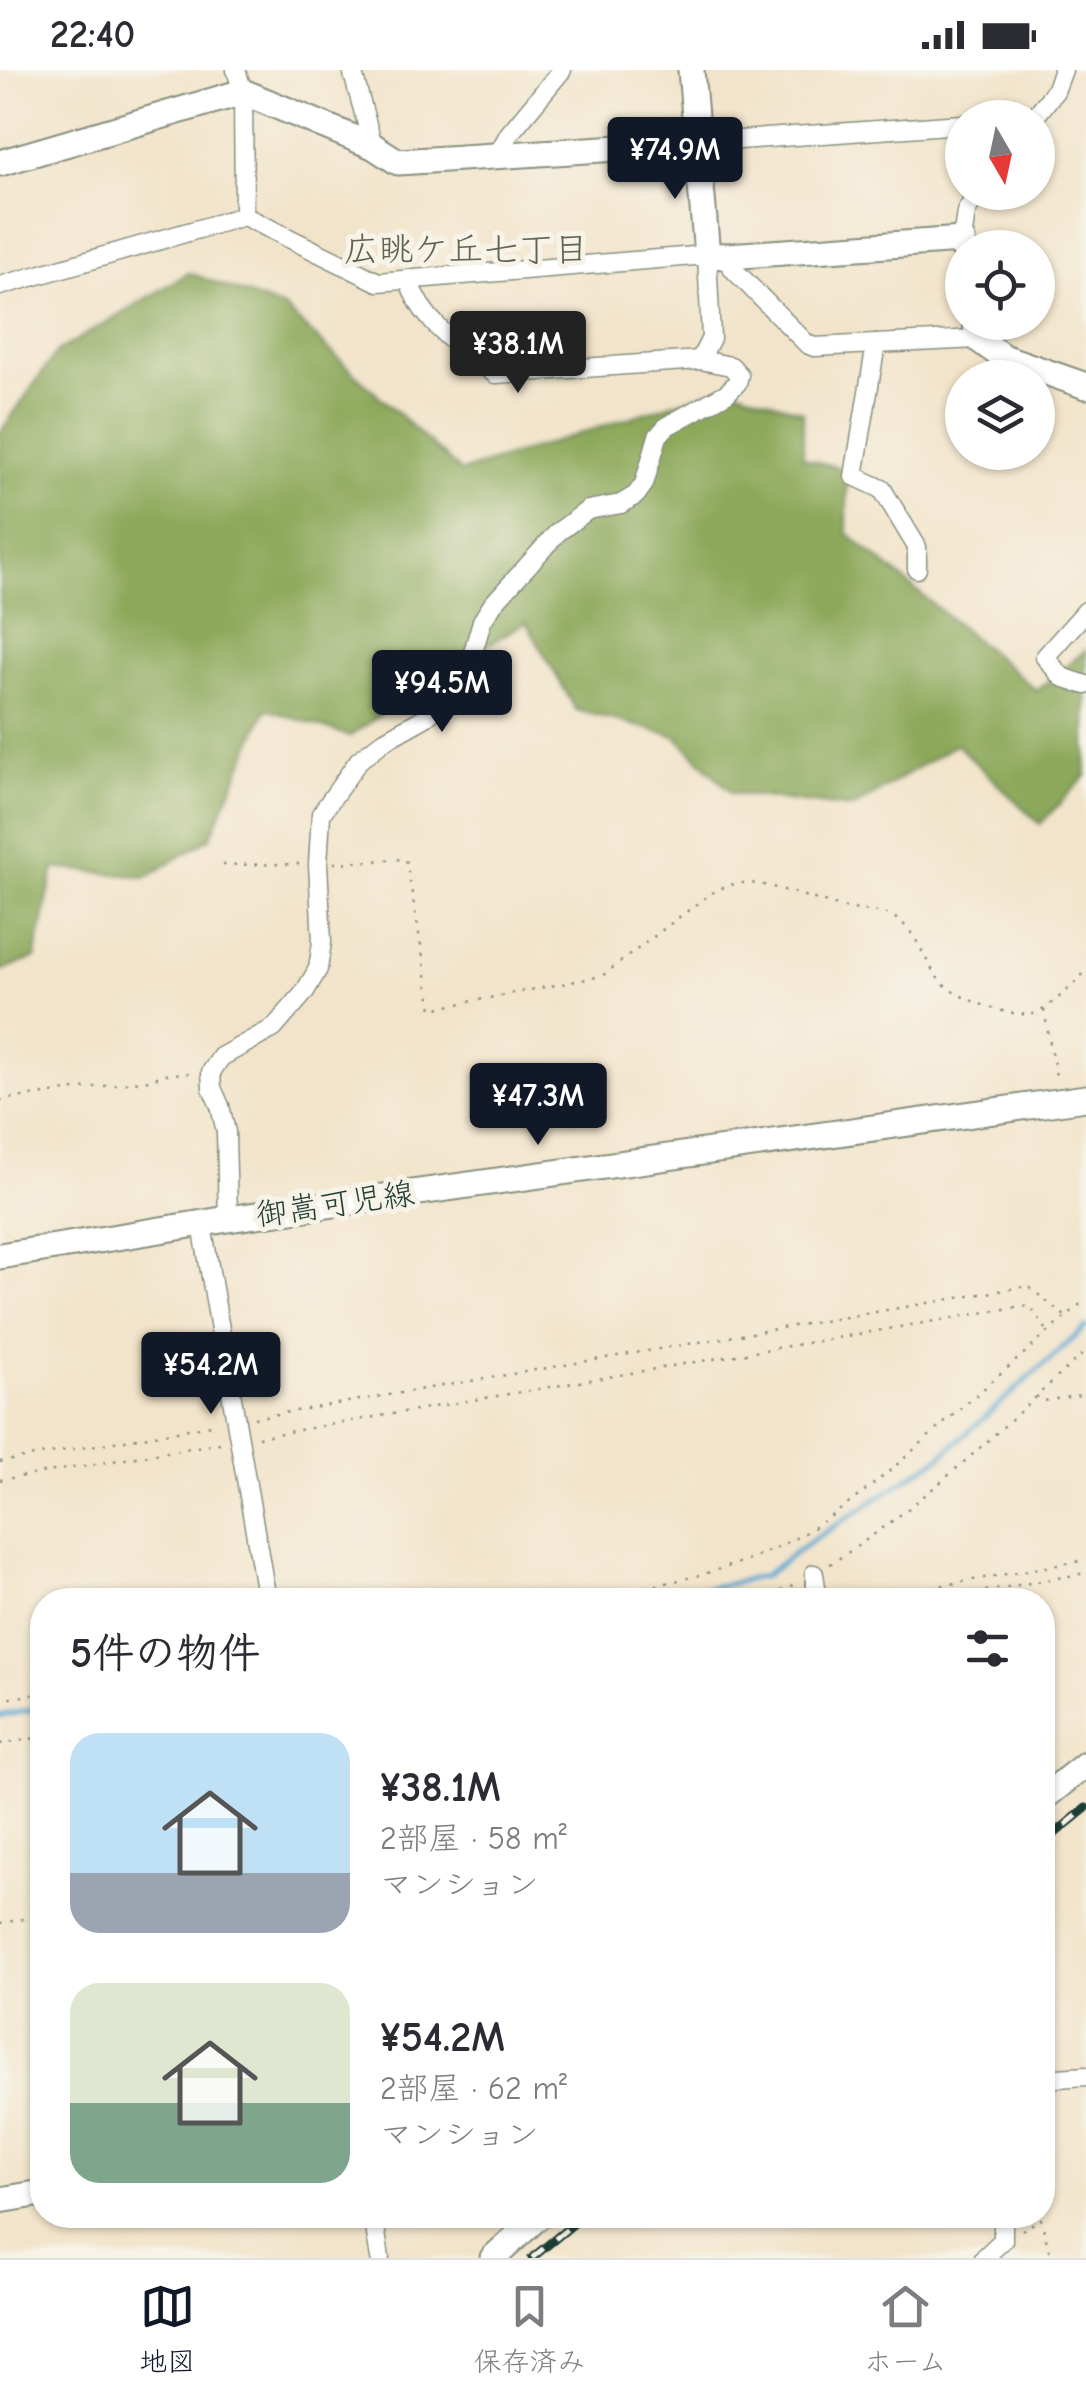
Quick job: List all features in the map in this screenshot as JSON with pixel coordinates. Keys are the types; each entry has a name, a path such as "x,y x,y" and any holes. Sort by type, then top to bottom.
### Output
{"street":[{"path":"352,70 373,146"},
{"path":"498,154 509,134 562,70"},
{"path":"692,70 697,143 716,256 711,338 700,360"},
{"path":"1048,100 1063,70"},
{"path":"240,81 244,216"},
{"path":"0,164 240,81 398,162 945,125"},
{"path":"0,286 244,216 378,282 716,256 945,245"},
{"path":"716,256 734,268 814,347 945,335"},
{"path":"228,1220 226,1132 211,1072 221,1057 274,1028 314,980 322,957 318,864 321,814 359,760 385,740 426,718 452,694 472,656 482,620 558,532 588,510 622,504 636,495 644,484 658,436 737,383 738,375 731,366 700,360 495,374 443,335 412,293 408,279"},
{"path":"986,340 1003,357 1086,386"},
{"path":"876,344 854,476 882,488 917,547 917,570"},
{"path":"1086,612 1045,657 1062,677 1086,685"},
{"name":"御嵩可児線","path":"0,1256 1073,1100"},
{"path":"202,1225 265,1588"},
{"path":"814,1574 816,1588"},
{"path":"1055,1789 1086,1764"},
{"path":"1055,2078 1086,2076"},
{"path":"0,2200 30,2195"},
{"path":"375,2228 380,2258"},
{"path":"492,2258 525,2228"},
{"path":"984,2258 1003,2240 1003,2228"}],"path":[{"path":"223,865 406,859 432,1009 602,976 707,896 724,886 748,883 892,916 913,934 943,984 960,997 1013,1013 1032,1014 1044,1009 1086,971"},
{"path":"1044,1009 1073,1100"},
{"path":"0,1100 149,1080 166,1074 211,1072"},
{"path":"0,1480 237,1431 1028,1286 1066,1316"},
{"path":"642,1588 732,1565 786,1543 835,1514 882,1478 1086,1298"},
{"path":"0,1462 237,1431 1022,1306 1031,1307 1048,1332"},
{"path":"786,1588 858,1546 911,1506 1086,1351"},
{"path":"1036,1396 1044,1401 1086,1394"},
{"path":"928,1588 1086,1560"},
{"path":"1002,1588 1086,1573"},
{"path":"0,1700 30,1695"},
{"path":"0,1744 30,1739"},
{"path":"0,1923 30,1918"},
{"path":"1003,2240 1025,2228"},
{"path":"1043,2228 1051,2258"}],"green space":[{"path":"189,273 284,308 461,472 728,386 803,412 803,458 847,470 847,533 1037,691 1086,650 1086,776 1040,824 956,744 852,808 732,793 676,736 576,710 526,622 441,672 350,736 266,709 210,838 147,877 54,868 35,958 0,971 0,433 57,352"}],"waterway":[{"path":"708,1588 764,1576 939,1458 1086,1327"},
{"path":"0,1716 30,1710"}],"railway":[{"path":"1055,1833 1086,1808"},
{"path":"532,2258 568,2228"}],"district":[{"name":"広眺ケ丘七丁目","path":"466,249"}]}
